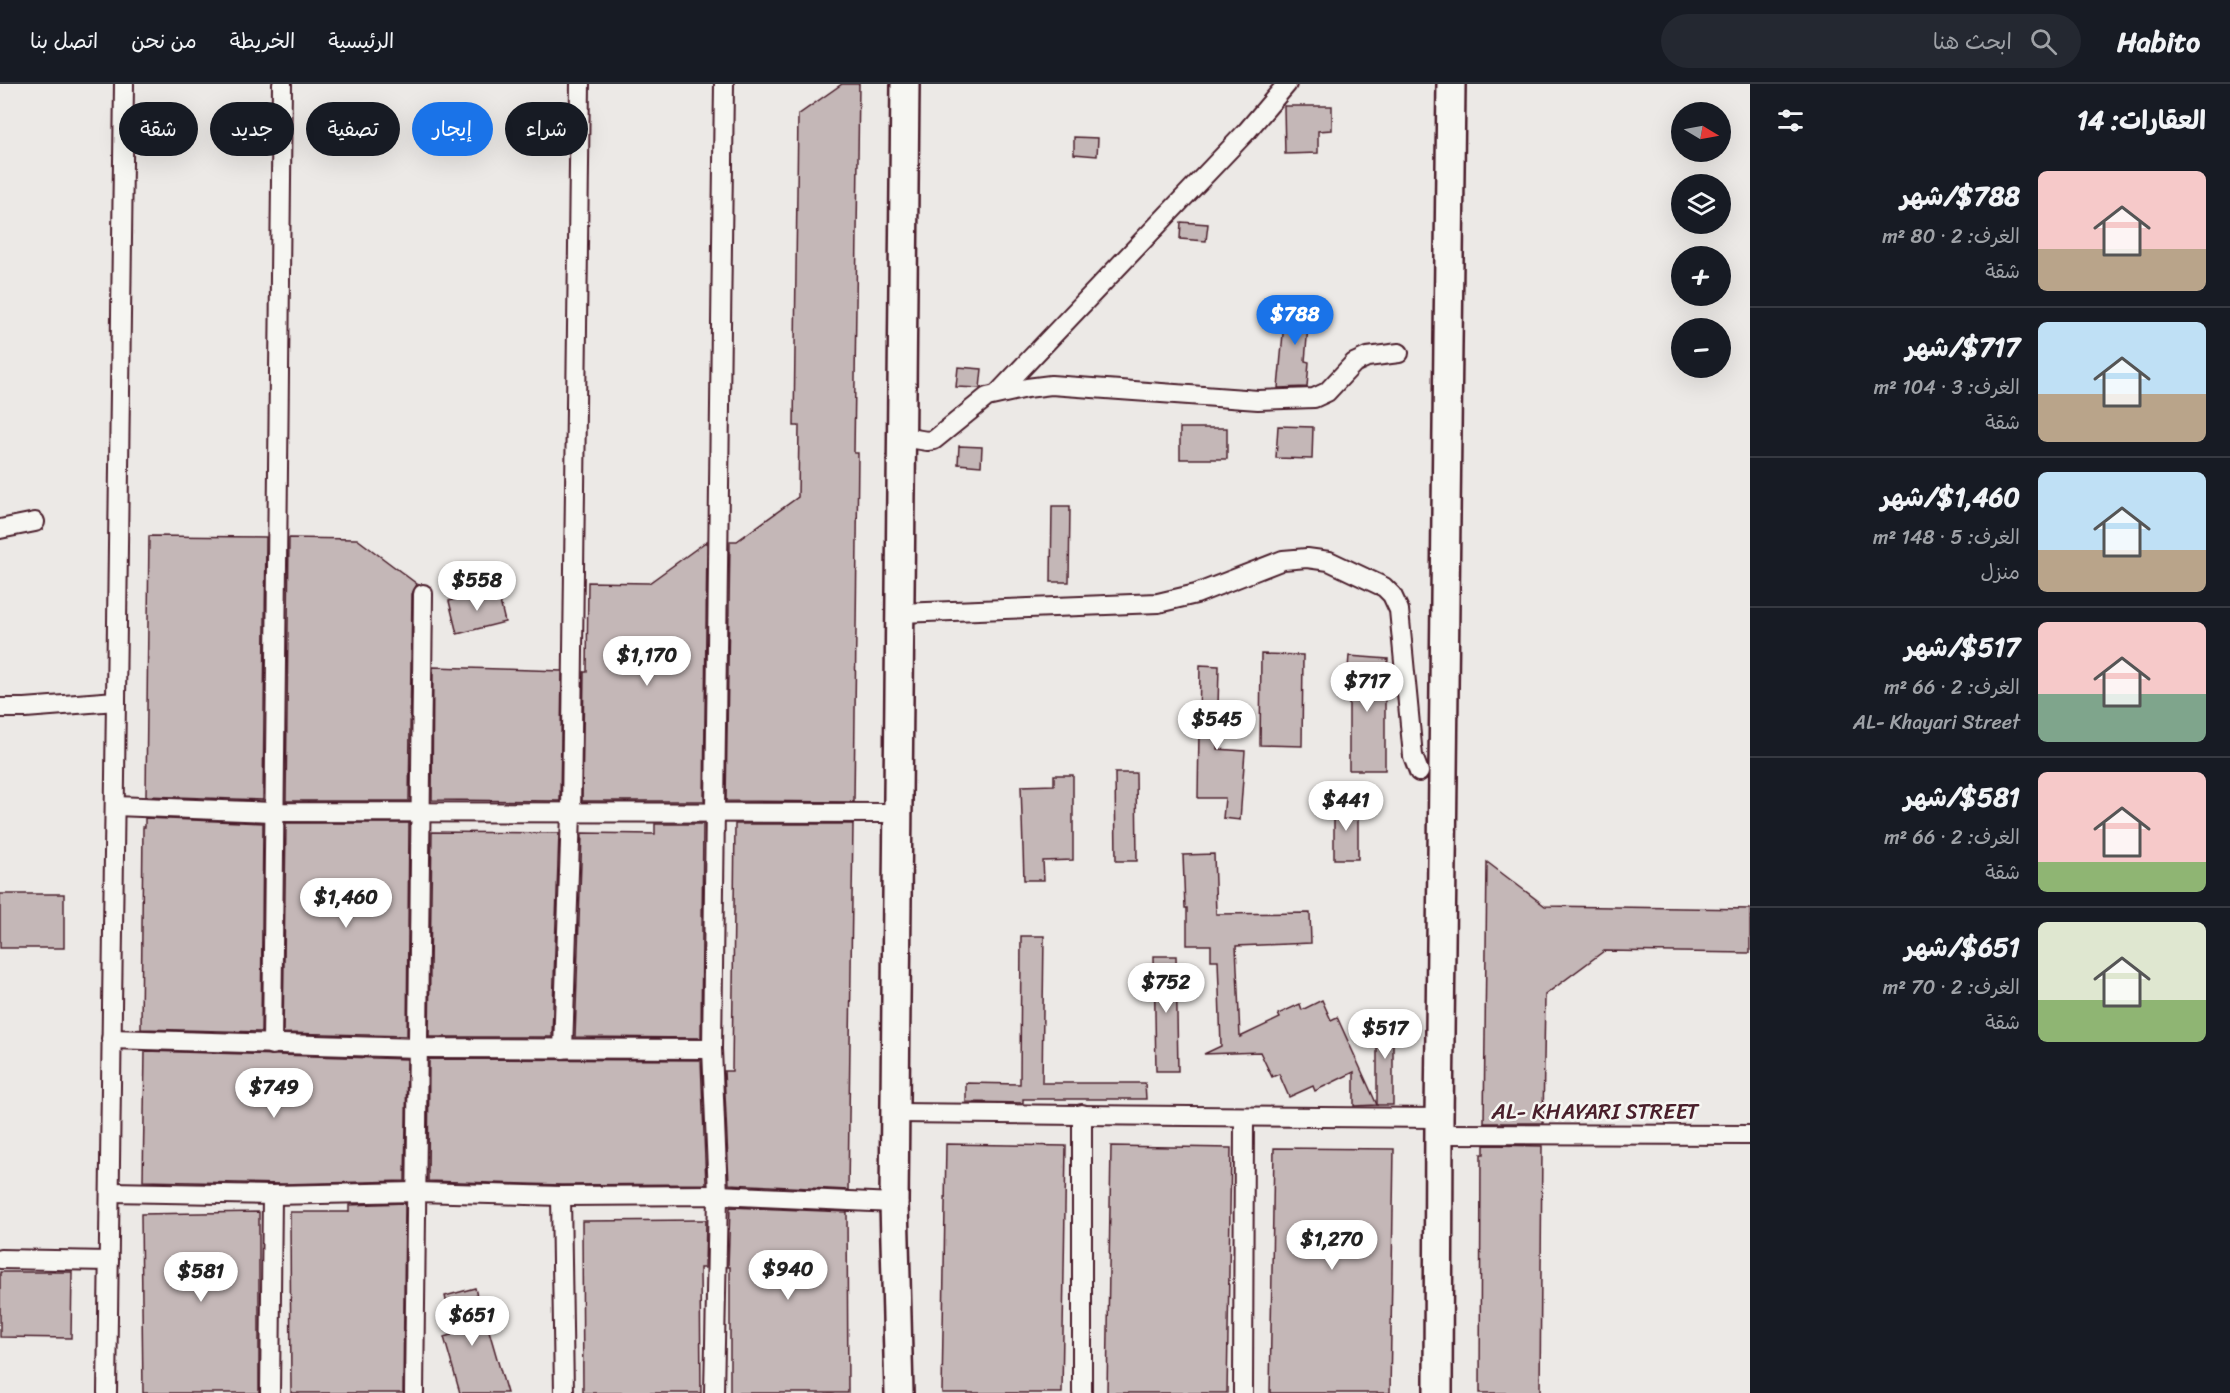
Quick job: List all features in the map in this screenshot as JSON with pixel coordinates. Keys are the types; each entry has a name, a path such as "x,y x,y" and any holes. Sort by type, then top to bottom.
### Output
{"street":[{"path":"107,1393 124,84"},
{"path":"272,1045 282,84"},
{"path":"563,1049 571,813 579,84"},
{"path":"714,1393 718,1195 712,1049 724,84"},
{"path":"899,1393 894,1203 905,84"},
{"path":"998,393 1247,131 1287,84"},
{"path":"1438,1393 1451,84"},
{"path":"903,437 934,440 987,397 998,393 1051,385 1258,400 1314,398 1327,392 1353,363 1367,357 1399,353"},
{"path":"0,529 35,522"},
{"path":"900,613 1158,603 1196,594 1283,560 1307,558 1329,561 1384,587 1399,610 1413,756 1419,772"},
{"path":"414,1393 423,594"},
{"path":"0,708 116,701"},
{"path":"115,806 273,812 898,813"},
{"path":"111,1039 418,1048 712,1049"},
{"name":"AL- KHAYARI STREET","path":"896,1113 1244,1118 1750,1136"},
{"path":"1082,1114 1082,1393"},
{"path":"1243,1393 1244,1118"},
{"path":"110,1192 272,1195 416,1192 561,1196 718,1195 894,1203"},
{"path":"270,1393 272,1195"},
{"path":"561,1196 564,1393"},
{"path":"0,1259 109,1261"}],"building":[{"path":"842,84 859,84 854,453 858,453 854,802 726,801 730,541 737,541 798,497 799,426 794,426 798,115"},
{"path":"1284,106 1332,106 1332,130 1318,131 1318,153 1285,154"},
{"path":"1074,137 1098,138 1097,156 1074,154"},
{"path":"1181,222 1208,224 1206,241 1180,239"},
{"path":"1286,301 1310,303 1305,361 1309,362 1307,387 1278,388"},
{"path":"958,367 982,369 980,388 956,387"},
{"path":"1278,426 1313,427 1312,459 1276,458"},
{"path":"1180,428 1227,428 1227,459 1180,459"},
{"path":"959,446 982,447 981,466 958,464"},
{"path":"1052,506 1070,506 1069,582 1051,582"},
{"path":"149,536 266,537 263,800 146,796"},
{"path":"289,538 357,539 417,584 412,594 409,801 286,801"},
{"path":"707,541 704,801 582,801 588,582 649,583"},
{"path":"497,589 505,622 457,634 449,601"},
{"path":"1261,654 1303,655 1302,746 1260,745"},
{"path":"1349,656 1388,659 1385,700 1385,770 1349,770 1349,694 1346,693"},
{"path":"1200,665 1219,666 1217,749 1245,751 1240,820 1223,818 1225,798 1198,798"},
{"path":"433,667 562,671 560,801 432,800"},
{"path":"1115,773 1136,773 1137,861 1116,861"},
{"path":"1054,775 1073,775 1073,860 1043,861 1044,880 1024,880 1021,786 1054,785"},
{"path":"1334,806 1358,806 1358,859 1334,859"},
{"path":"145,818 263,823 261,1032 141,1029 143,827 145,827"},
{"path":"286,823 409,823 407,1036 283,1033"},
{"path":"655,824 703,824 701,1038 575,1037 582,833 655,834"},
{"path":"735,824 853,824 848,1190 729,1184 724,1071 732,1071"},
{"path":"432,832 559,833 552,1037 429,1037"},
{"path":"1214,854 1216,914 1310,913 1311,943 1236,946 1240,1037 1280,1018 1278,1014 1300,1004 1302,1010 1322,1000 1331,1020 1337,1017 1377,1105 1354,1106 1354,1072 1315,1091 1313,1086 1289,1097 1279,1074 1272,1077 1260,1052 1204,1054 1221,1046 1218,960 1211,960 1211,945 1187,945 1183,855"},
{"path":"1487,862 1545,906 1750,909 1750,953 1604,951 1545,995 1543,1123 1484,1123"},
{"path":"0,894 64,894 64,948 0,948"},
{"path":"1021,936 1044,936 1042,1083 1145,1083 1146,1099 1023,1099 1023,1103 966,1102 966,1083 1020,1084"},
{"path":"1154,956 1176,956 1178,1071 1156,1071"},
{"path":"1377,1016 1393,1016 1393,1105 1377,1105"},
{"path":"145,1051 407,1059 405,1181 283,1184 143,1181"},
{"path":"429,1059 701,1060 706,1184 561,1185 428,1181"},
{"path":"946,1144 1066,1146 1062,1393 942,1393"},
{"path":"1484,1145 1542,1146 1540,1393 1480,1393 1481,1154 1484,1154"},
{"path":"1111,1146 1231,1148 1227,1393 1107,1393"},
{"path":"1274,1148 1394,1149 1390,1393 1270,1393"},
{"path":"405,1203 403,1393 291,1393 290,1212 349,1212 349,1205"},
{"path":"730,1207 847,1212 848,1393 730,1393 730,1267 728,1267"},
{"path":"259,1212 259,1393 143,1393 141,1214"},
{"path":"706,1220 705,1268 700,1268 701,1393 583,1393 582,1221"},
{"path":"0,1272 72,1272 71,1338 0,1337"},
{"path":"475,1288 484,1325 487,1324 507,1393 460,1393 444,1337 454,1334 445,1296"}]}
